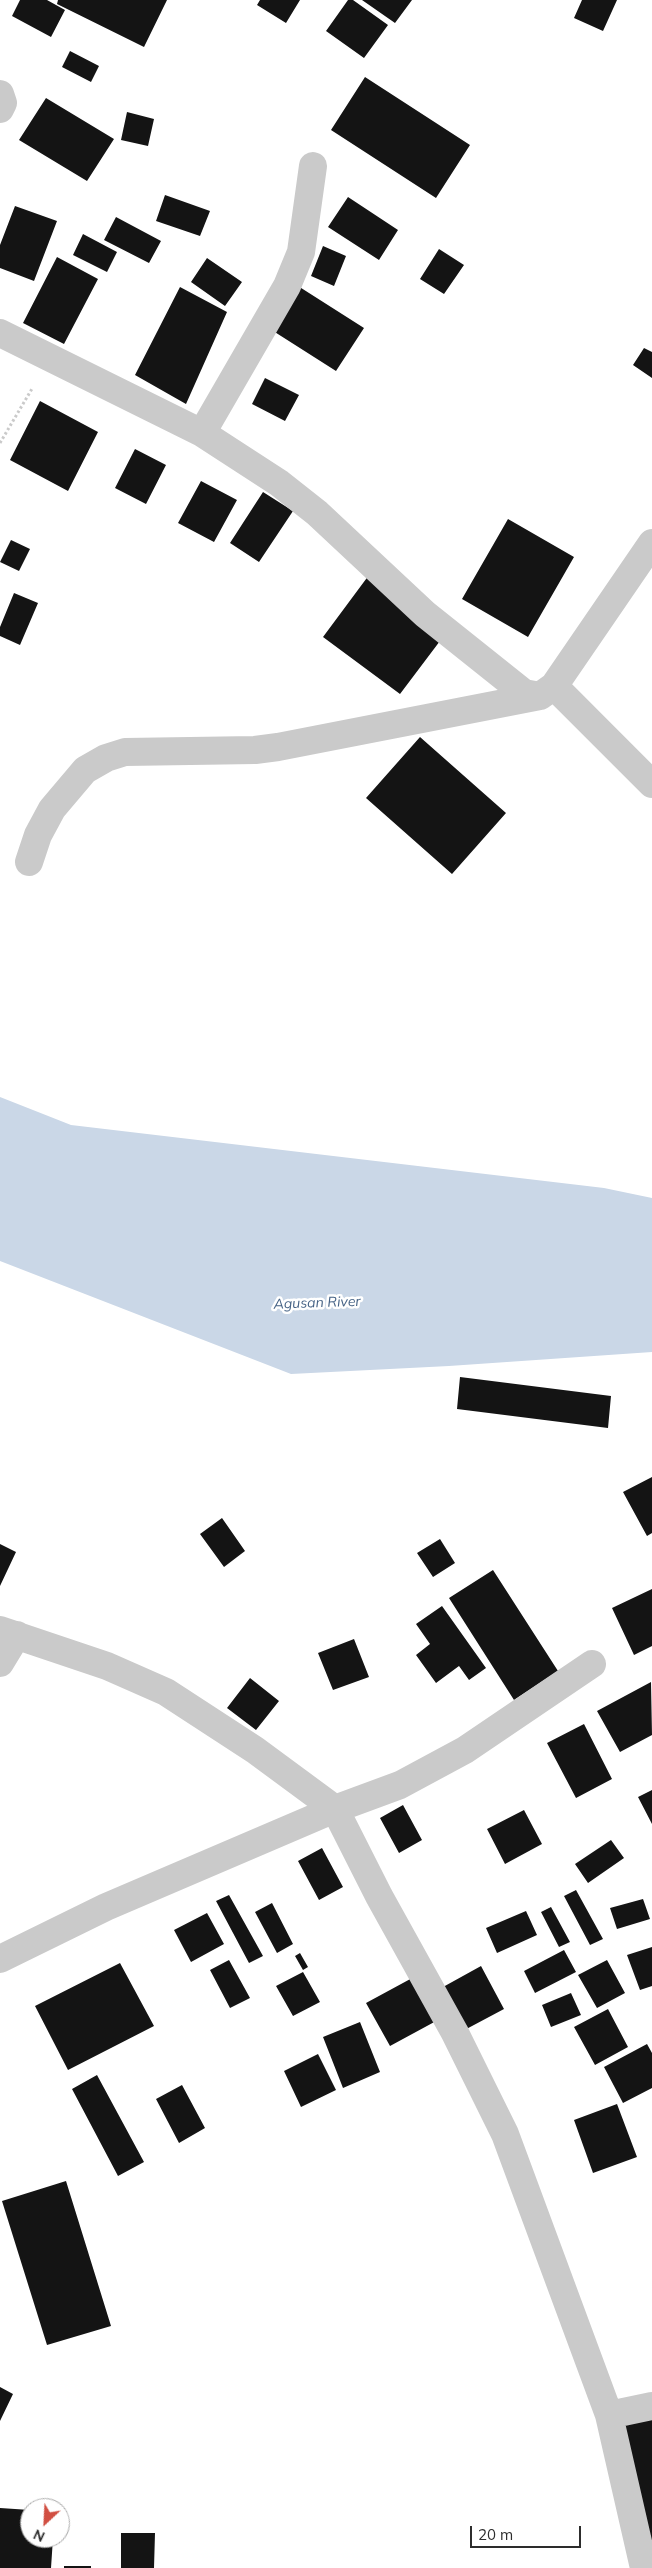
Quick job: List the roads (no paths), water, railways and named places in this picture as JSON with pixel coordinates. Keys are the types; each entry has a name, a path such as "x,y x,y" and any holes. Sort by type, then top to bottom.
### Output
{"street":[{"path":"0,94 3,103 0,109"},
{"path":"202,432 287,286 301,252 313,166"},
{"path":"0,333 202,432 279,482 317,513 425,614 524,693 547,691 652,784"},
{"path":"29,862 38,835 52,809 85,770 106,758 125,752 255,750 278,747 547,691 652,543"},
{"path":"0,1663 8,1632 107,1666 166,1692 256,1750 335,1809 378,1896 455,2033 505,2134 609,2414 644,2568"},
{"path":"0,1959 106,1907 335,1809 400,1785 465,1750 592,1664"},
{"path":"609,2414 652,2406"}],"water":[{"name":"Agusan River","path":"0,1097 71,1125 604,1188 652,1198 652,1352 449,1366 291,1374 0,1261"}]}
